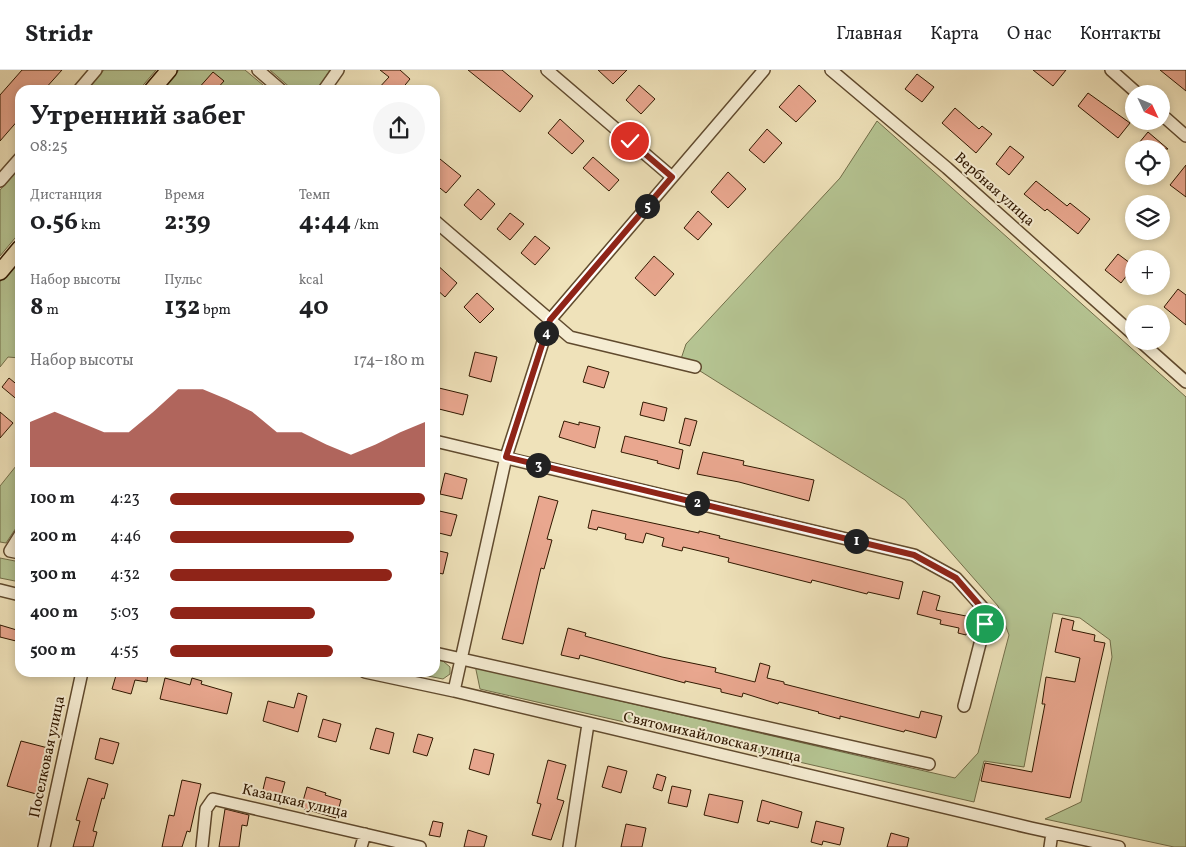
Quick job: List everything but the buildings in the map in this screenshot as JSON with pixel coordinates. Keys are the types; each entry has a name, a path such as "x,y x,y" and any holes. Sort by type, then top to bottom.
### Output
{"main road":[{"path":"156,85 169,70"},
{"path":"0,272 15,254"}],"street":[{"path":"83,85 96,70"},
{"path":"258,70 275,85"},
{"path":"328,85 338,70"},
{"path":"547,70 672,177"},
{"path":"454,691 506,457 550,320 764,70"},
{"name":"Вербная улица","path":"830,70 947,168 1125,327"},
{"path":"1110,70 1128,85"},
{"path":"1170,122 1186,136"},
{"path":"0,181 15,164"},
{"path":"440,226 570,338 695,367"},
{"path":"1150,350 1186,382"},
{"path":"440,442 914,555 956,578 982,608 985,624 964,706"},
{"path":"0,590 15,594"},
{"name":"Святомихайловская улица","path":"440,654 929,764"},
{"name":"Поселковая улица","path":"44,847 81,677"},
{"name":"Святомихайловская улица","path":"388,677 1052,833 1119,847"},
{"path":"569,847 588,724"},
{"name":"Казацкая улица","path":"202,847 206,809 212,799 420,847"},
{"path":"1050,847 1052,833"},
{"path":"361,847 365,834"}],"green space":[{"path":"104,70 156,70 143,85 90,85"},
{"path":"179,70 245,70 263,85 166,85"},
{"path":"270,70 330,70 320,85 287,85"},
{"path":"877,121 1125,343 1125,350 1133,350 1186,397 1186,847 1174,847 1045,819 1081,802 1112,657 1110,640 1080,618 1053,613 1024,767 984,761 974,802 480,689 475,665 577,691 955,778 978,753 1009,635 998,606 905,500 681,359 686,344 840,178"},
{"path":"15,173 15,238 0,256 0,190"},
{"path":"15,264 15,358 8,357 0,367 0,282"},
{"path":"15,467 15,530 6,543 0,542 0,486"},
{"path":"0,558 15,561 15,581 0,578"},
{"path":"440,660 450,667 450,674 443,679 433,677 440,677"}],"route":[{"path":"630,141 672,177 550,320 506,457 914,555 956,578 982,608 985,624"}]}
